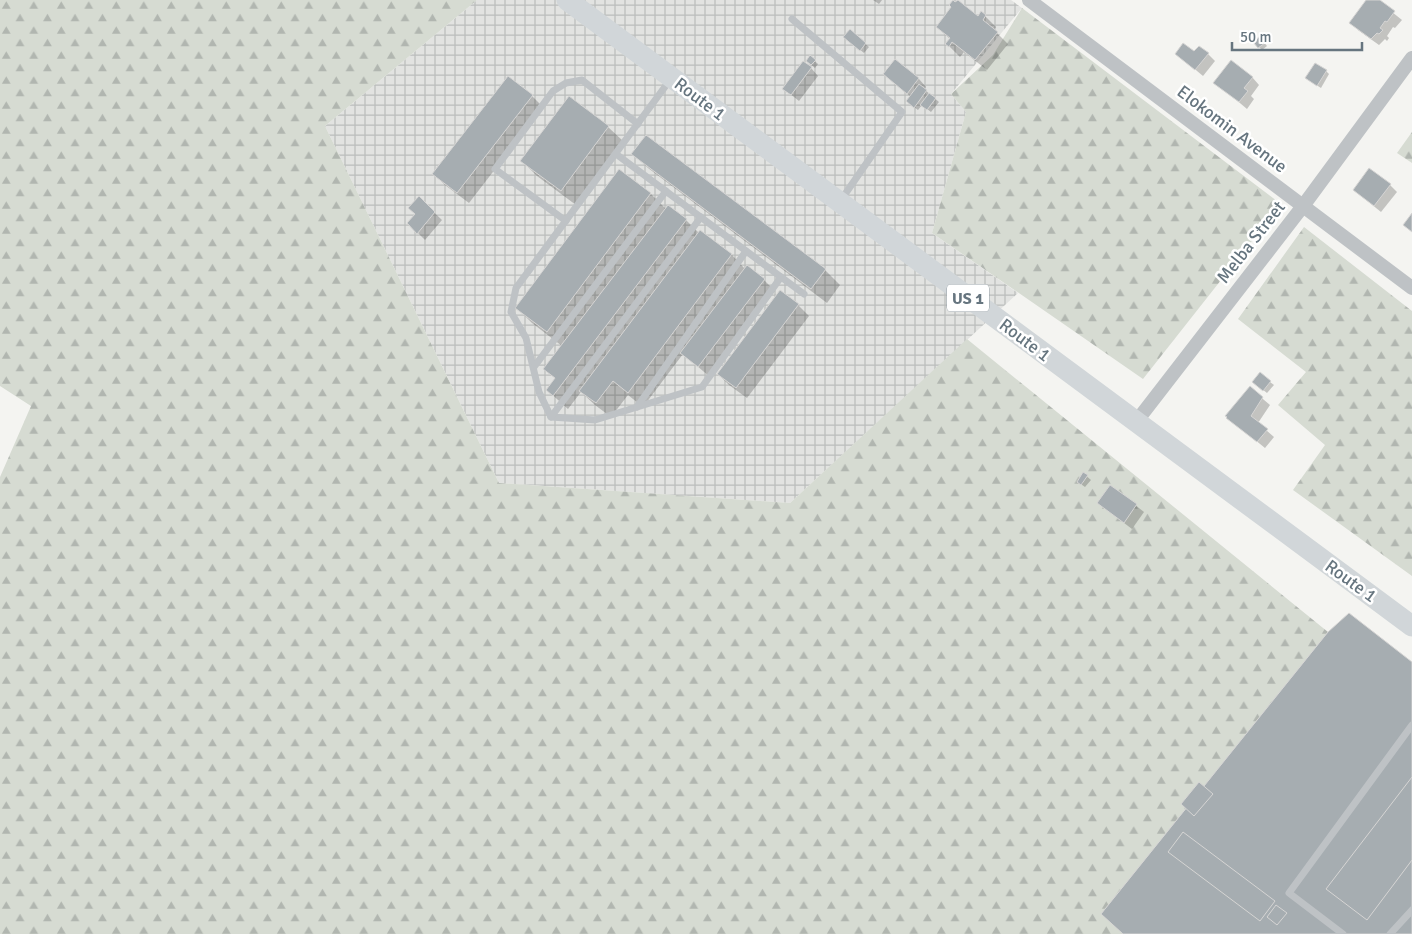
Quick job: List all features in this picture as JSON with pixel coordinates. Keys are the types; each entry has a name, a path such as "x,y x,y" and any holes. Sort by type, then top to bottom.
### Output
{"main road":[{"name":"Route 1","path":"567,0 1412,626"}],"street":[{"name":"Elokomin Avenue","path":"1029,0 1412,288"},
{"name":"Melba Street","path":"1136,422 1302,206 1412,58"}],"lane":[{"path":"792,19 902,112 839,202"},
{"path":"551,417 539,392 526,338 511,312 516,288 672,78"},
{"path":"566,221 495,169 553,91 566,83 582,80 638,124"},
{"path":"616,154 804,294"},
{"path":"534,367 666,191"},
{"path":"551,417 701,217"},
{"path":"636,407 746,251"},
{"path":"551,417 595,420 702,387 781,277"},
{"path":"1343,934 1289,893 1412,725"},
{"path":"1390,934 1412,910"}],"shaded area":[{"path":"477,0 1011,0 1022,8 951,94 966,112 932,233 1018,293 790,503 499,483 325,126"}],"green space":[{"path":"0,0 477,0 325,126 499,483 790,503 967,339 1328,632 1101,914 1123,934 0,934 0,477 31,406 0,386"},
{"path":"1022,8 1281,204 1143,379 932,233 966,112 951,94 993,55"},
{"path":"1412,132 1412,163 1397,153"},
{"path":"1304,227 1412,311 1412,576 1293,490 1325,445 1278,405 1306,372 1238,319"}],"building":[{"path":"953,0 955,2 958,0 978,16 981,11 986,15 983,20 998,32 975,60 952,42 949,47 945,44 950,38 936,27 951,7 949,5"},
{"path":"1366,0 1380,0 1395,11 1380,28 1383,30 1371,39 1349,23"},
{"path":"850,29 866,43 860,51 843,37"},
{"path":"1260,36 1265,43 1258,48 1253,42"},
{"path":"1183,43 1194,51 1199,46 1209,53 1195,70 1175,54"},
{"path":"810,55 816,60 811,65 806,61"},
{"path":"895,59 919,78 907,94 883,74"},
{"path":"1231,60 1253,77 1244,88 1248,91 1239,102 1213,83"},
{"path":"803,61 812,67 791,95 782,89"},
{"path":"1315,63 1327,70 1317,86 1305,78"},
{"path":"508,76 533,95 457,193 432,174"},
{"path":"919,84 927,90 914,108 906,101"},
{"path":"929,93 936,98 927,110 920,105"},
{"path":"569,96 609,126 561,191 520,161"},
{"path":"646,135 826,269 811,289 631,154"},
{"path":"1369,168 1391,184 1374,206 1353,190"},
{"path":"619,169 651,193 547,332 515,308"},
{"path":"419,196 435,212 417,234 407,223 415,214 408,208"},
{"path":"668,205 687,219 553,396 546,390 555,378 543,369"},
{"path":"1412,213 1412,232 1403,225"},
{"path":"700,230 732,254 628,393 613,381 596,403 579,391"},
{"path":"747,265 765,279 698,367 680,353"},
{"path":"780,290 799,304 736,388 717,374"},
{"path":"1260,372 1271,381 1263,391 1252,382"},
{"path":"1250,386 1263,397 1251,416 1268,429 1257,442 1225,416"},
{"path":"1083,472 1088,475 1081,485 1077,482"},
{"path":"1110,485 1137,504 1124,523 1097,503"},
{"path":"1349,613 1412,662 1412,934 1123,934 1101,914 1328,632"},
{"path":"1412,777 1412,860 1367,920 1326,889"},
{"path":"1199,782 1213,794 1194,816 1181,804"},
{"path":"1183,832 1275,901 1260,921 1168,852"},
{"path":"1276,905 1287,913 1277,925 1267,917"}]}
